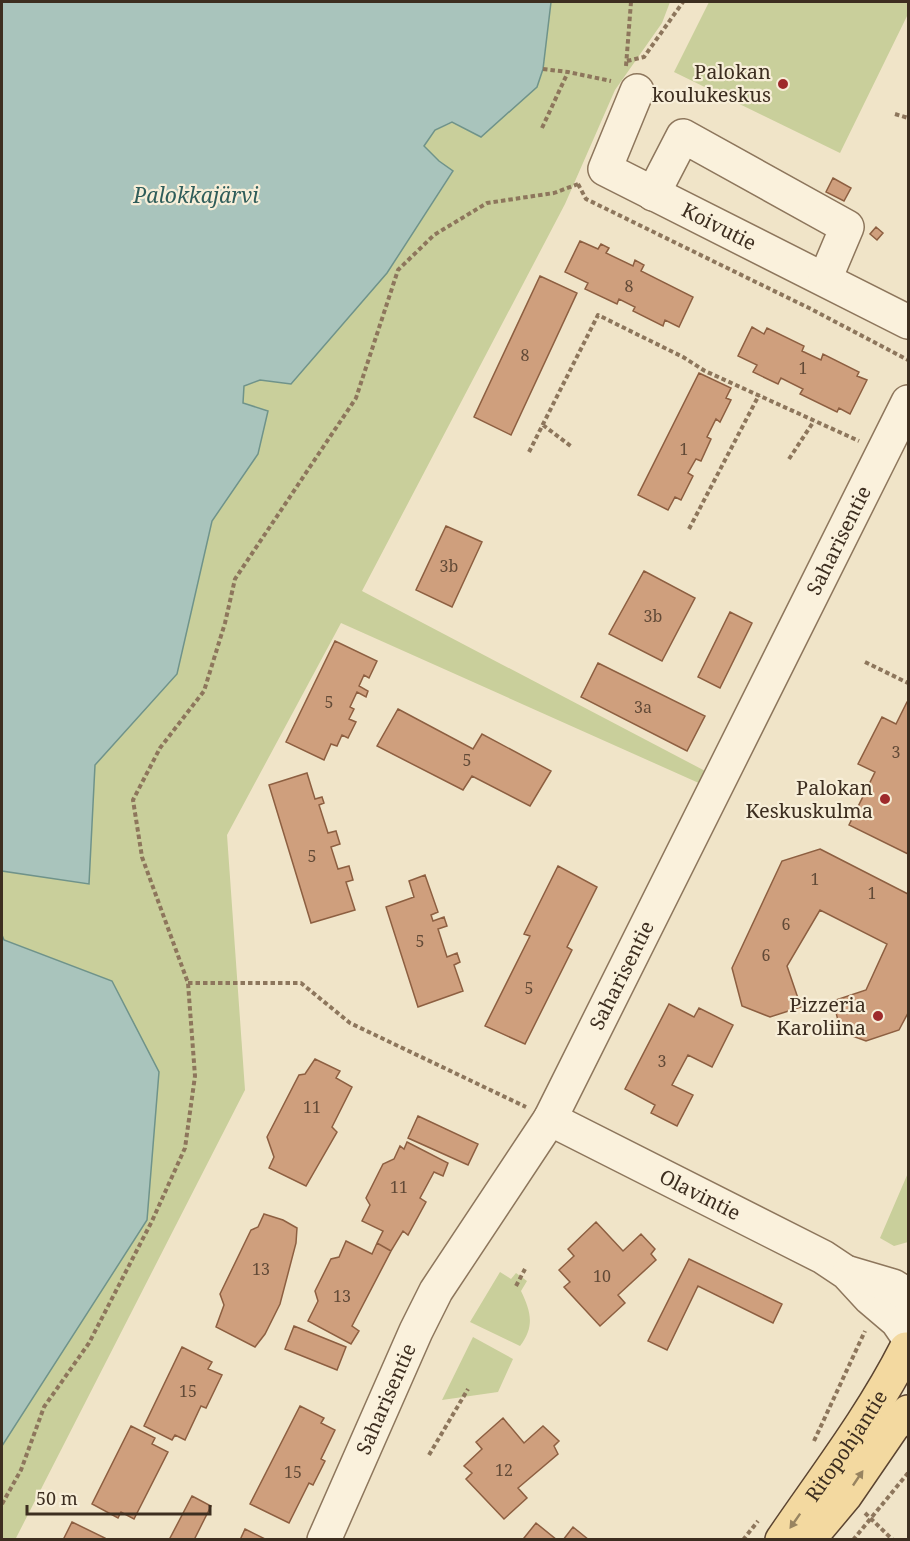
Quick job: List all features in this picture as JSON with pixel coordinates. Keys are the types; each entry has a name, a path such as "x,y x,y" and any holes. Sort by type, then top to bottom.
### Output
{"main road":[{"name":"Ritopohjantie","path":"771,1528 867,1415 908,1346"},
{"name":"Ritopohjantie","path":"808,1539 845,1496 892,1426 909,1412"}],"street":[{"name":"Koivutie","path":"632,76 605,169 909,322"},
{"path":"654,194 683,136 847,227 825,279"},
{"name":"Saharisentie","path":"324,1539 436,1290 550,1119 909,402"},
{"name":"Olavintie","path":"550,1119 818,1255 848,1273 893,1286 897,1321 908,1346"}],"path":[{"path":"543,69 602,79 632,76 683,2"},
{"path":"542,128 568,72"},
{"path":"895,114 909,118"},
{"path":"2,1504 21,1470 44,1407 89,1343 152,1221 185,1148 195,1076 188,982 142,857 133,800 159,748 204,691 225,623 235,579 356,398 398,270 434,235 487,203 554,193 578,184 586,200 811,309 909,360"},
{"path":"529,452 598,315 683,357 705,371 884,452"},
{"path":"689,529 759,395"},
{"path":"789,459 814,421"},
{"path":"543,425 572,447"},
{"path":"865,662 909,683"},
{"path":"188,982 302,983 350,1023 550,1119"},
{"path":"516,1286 525,1269"},
{"path":"811,1445 857,1347 894,1300"},
{"path":"429,1455 468,1389"},
{"path":"853,1539 909,1473"},
{"path":"743,1539 771,1528"}],"green space":[{"path":"551,2 670,2 662,23 615,90 565,204 362,591 709,773 701,784 341,623 227,835 245,1090 15,1540 2,1539 2,1446 147,1220 112,981 4,940 2,935 2,871 89,884 95,765 177,674 212,521 258,454 243,403 243,386 260,380 291,384 387,273 453,172 424,146 435,130 537,87 543,69"},
{"path":"709,2 908,2 908,14 840,153 674,72"},
{"path":"908,1173 908,1242 894,1246 880,1238"},
{"path":"500,1272 511,1279 516,1273 527,1281 521,1291 529,1312 530,1325 520,1346 470,1322"},
{"path":"473,1337 513,1359 498,1392 442,1400"}],"water":[{"name":"Palokkajärvi","path":"2,2 551,2 543,69 537,87 481,137 452,122 435,130 424,146 453,171 387,273 291,384 260,380 244,386 243,403 268,411 258,454 212,521 177,674 95,765 89,884 2,871"},
{"path":"2,935 4,940 112,981 159,1072 147,1220 2,1446"}],"building":[{"path":"833,178 851,188 844,201 826,192"},
{"path":"876,227 883,233 877,240 870,234"},
{"path":"580,241 598,249 601,244 609,248 606,253 633,266 635,260 644,265 641,271 693,297 679,327 665,320 663,326 633,311 635,307 619,299 617,304 585,289 588,283 565,272"},
{"path":"540,276 577,293 511,435 474,417"},
{"path":"752,327 764,334 767,328 804,346 802,351 821,360 823,354 859,372 857,376 867,380 850,414 839,408 837,412 800,394 803,389 781,378 778,384 753,372 757,365 738,356"},
{"path":"699,373 731,388 726,398 731,400 720,422 716,419 707,437 711,439 701,461 696,459 688,473 693,476 681,500 675,497 668,510 638,495"},
{"path":"446,526 482,542 452,607 416,590"},
{"path":"644,571 695,598 662,661 609,634"},
{"path":"730,612 752,623 720,688 698,677"},
{"path":"335,641 377,661 369,678 364,675 359,686 368,691 366,697 357,692 350,707 354,709 349,719 356,722 348,738 342,735 337,746 331,744 324,760 286,742"},
{"path":"598,663 705,716 687,751 581,697"},
{"name":"Palokan Keskuskulma","path":"907,702 908,854 849,825 875,772 858,764 882,717 896,724"},
{"path":"398,709 473,749 482,734 551,771 530,806 472,776 463,790 377,746"},
{"path":"307,773 315,799 322,797 324,803 319,805 328,833 336,831 340,844 331,847 338,869 349,866 353,880 346,882 355,910 311,923 269,785"},
{"path":"820,849 908,894 908,1013 899,1030 866,1041 841,1032 833,1001 866,990 887,944 820,910 787,966 801,1007 770,1017 742,1006 732,968 782,861"},
{"path":"558,866 597,887 567,947 572,950 525,1044 485,1026 530,936 524,934"},
{"path":"425,875 438,912 431,915 433,921 444,917 447,926 438,929 447,957 457,953 460,962 454,965 463,991 418,1007 386,907 414,897 409,881"},
{"path":"669,1004 694,1017 699,1008 733,1025 712,1067 688,1055 672,1085 693,1095 677,1126 651,1113 655,1105 625,1089"},
{"path":"315,1059 340,1071 336,1078 352,1087 332,1127 337,1132 306,1186 269,1168 274,1157 267,1137 299,1075 305,1074"},
{"path":"418,1116 478,1144 468,1165 408,1138"},
{"path":"407,1142 448,1163 443,1176 434,1172 420,1198 426,1202 408,1235 403,1231 391,1251 377,1243 383,1231 362,1221 370,1205 366,1198 383,1164 394,1159 400,1146 404,1149"},
{"path":"264,1214 283,1220 297,1228 296,1243 280,1304 265,1334 255,1347 216,1327 224,1305 220,1294 251,1230 258,1227"},
{"path":"596,1222 623,1251 641,1234 655,1249 651,1254 656,1260 618,1295 625,1303 600,1326 564,1287 570,1282 559,1270 574,1256 568,1249"},
{"path":"346,1241 372,1254 377,1243 391,1251 352,1326 359,1331 351,1344 308,1321 318,1301 315,1291 331,1259 339,1257"},
{"path":"689,1259 782,1304 773,1323 698,1286 667,1350 648,1341"},
{"path":"294,1326 346,1347 337,1370 285,1349"},
{"path":"182,1347 212,1362 208,1369 222,1375 206,1408 201,1406 185,1440 175,1435 172,1440 144,1426"},
{"path":"300,1406 324,1418 321,1423 335,1430 321,1459 325,1461 313,1485 309,1483 289,1523 250,1504"},
{"path":"503,1418 524,1443 543,1426 559,1441 554,1446 558,1454 518,1488 527,1498 504,1519 466,1479 472,1473 464,1466 482,1449 476,1442"},
{"path":"131,1426 155,1438 152,1444 168,1452 134,1519 121,1512 118,1518 92,1504"},
{"path":"192,1496 211,1506 194,1540 169,1540"},
{"path":"72,1522 105,1538 104,1540 63,1540"},
{"path":"536,1523 557,1540 526,1540 524,1538"},
{"path":"573,1527 589,1540 563,1540"},
{"path":"245,1529 267,1540 240,1540"}],"place":[{"name":"Palokan koulukeskus","path":"783,84"},
{"name":"Palokan Keskuskulma","path":"885,799"},
{"name":"Pizzeria Karoliina","path":"878,1016"}]}
